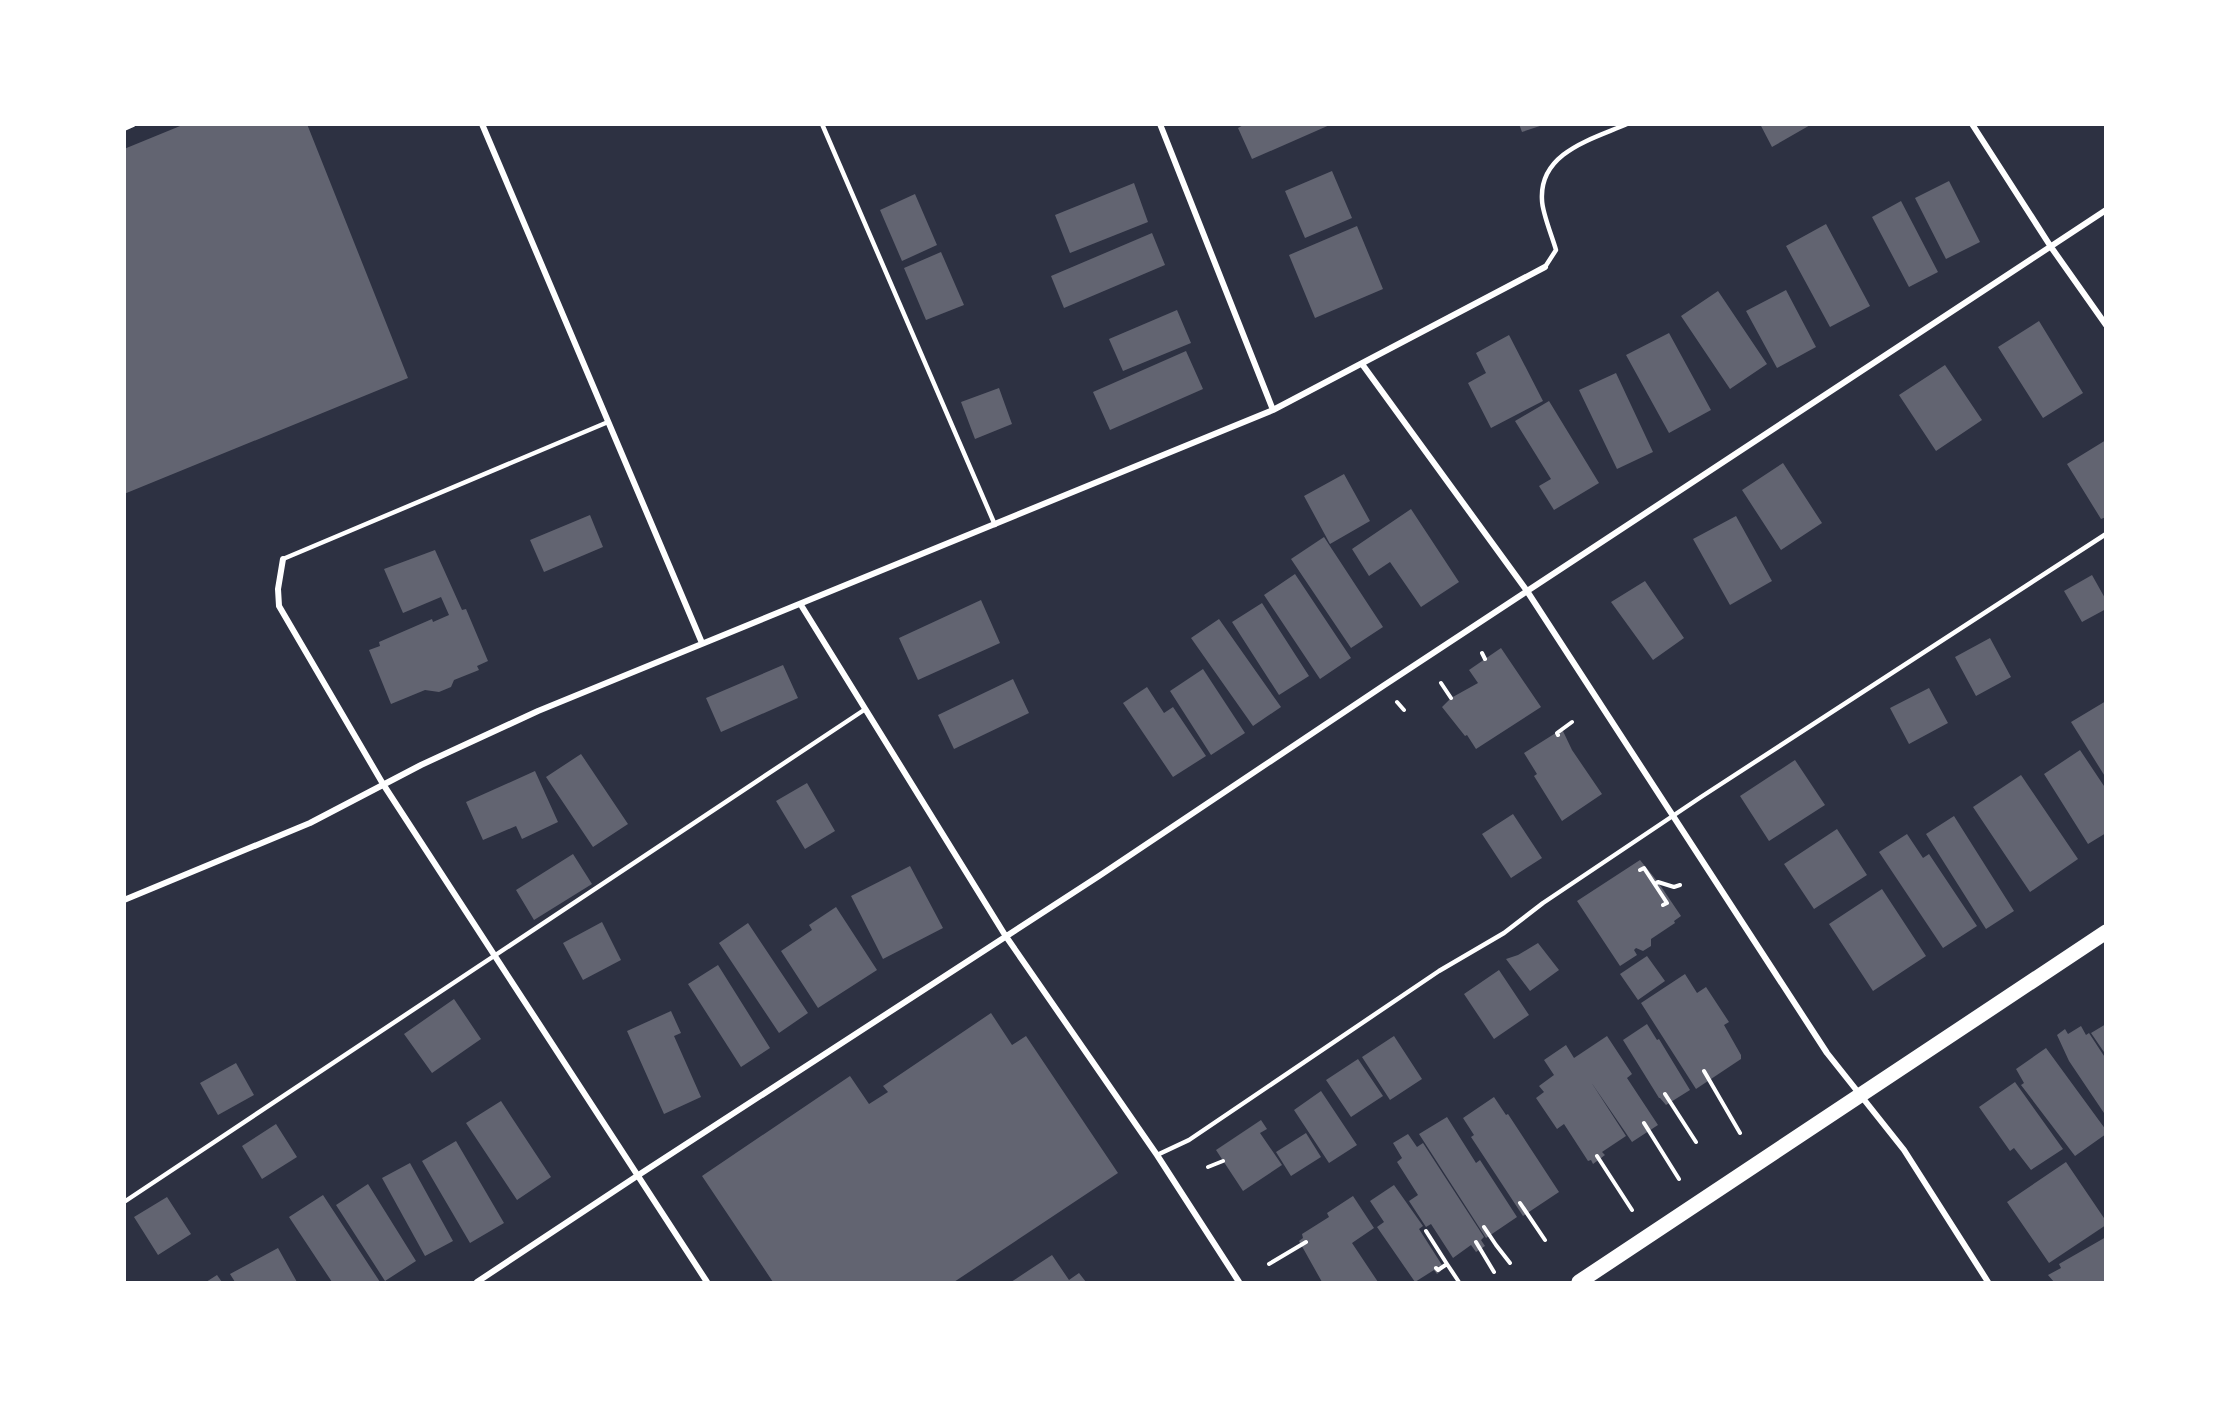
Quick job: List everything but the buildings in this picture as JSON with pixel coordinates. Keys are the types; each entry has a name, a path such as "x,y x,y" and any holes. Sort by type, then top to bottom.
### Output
{"main road":[{"path":"1579,1282 1907,1067 2106,932"}],"street":[{"path":"124,128 133,124"},
{"path":"482,124 702,643"},
{"path":"1160,124 1273,410"},
{"path":"1972,124 2051,247 2106,325"},
{"path":"477,1282 1005,935 1099,876 2012,270 2106,210"},
{"path":"124,900 310,823 383,784 538,711 1273,410 1545,267"},
{"path":"1362,364 1527,591 1827,1053 1904,1150 1988,1282"},
{"path":"284,559 278,589 279,606 383,784 707,1282"},
{"path":"801,605 1005,935 1157,1155 1239,1282"}],"lane":[{"path":"822,124 995,525"},
{"path":"1545,267 1556,250 1542,200 1545,178 1554,162 1573,147 1627,124"},
{"path":"284,559 608,422"},
{"path":"1157,1155 1189,1140 1439,971 1504,933 1543,903 1673,816 2106,534"},
{"path":"124,1202 864,710"}],"path":[{"path":"1482,653 1485,659"},
{"path":"1441,683 1451,698"},
{"path":"1558,735 1557,732 1572,722"},
{"path":"1640,870 1644,867 1667,903 1663,905"},
{"path":"1655,884 1658,882 1674,887 1680,885"},
{"path":"1704,1071 1740,1133"},
{"path":"1665,1094 1696,1142"},
{"path":"1644,1123 1679,1179"},
{"path":"1597,1156 1632,1210"},
{"path":"1208,1167 1223,1161"},
{"path":"1520,1203 1545,1240"},
{"path":"1484,1227 1510,1263"},
{"path":"1426,1231 1459,1282"},
{"path":"1269,1264 1306,1242"},
{"path":"1476,1242 1494,1272"},
{"path":"1436,1268 1438,1270 1448,1264"}]}
